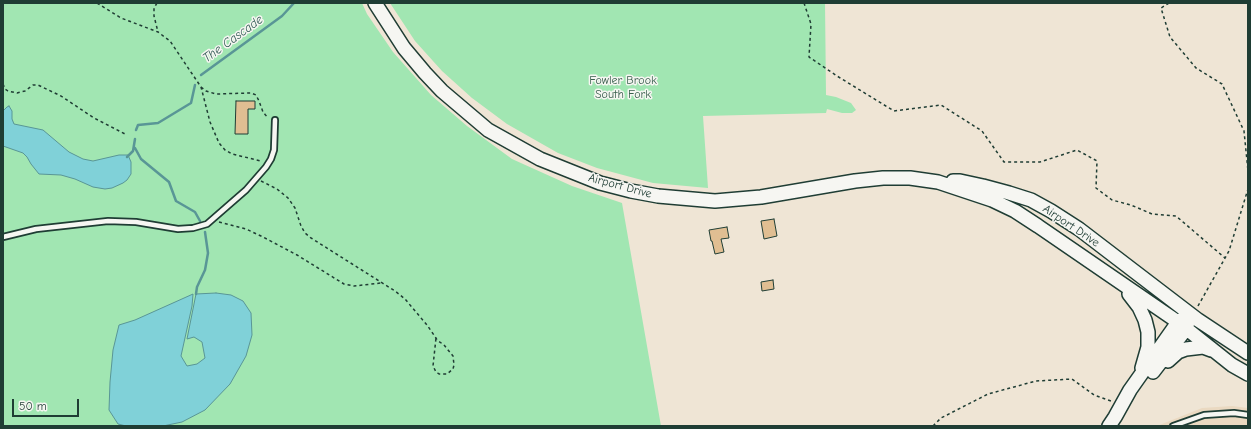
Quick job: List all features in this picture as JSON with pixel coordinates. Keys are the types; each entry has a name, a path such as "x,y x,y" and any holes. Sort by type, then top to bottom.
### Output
{"main road":[{"name":"Airport Drive","path":"375,3 404,48 425,73 463,110 488,130 540,159 600,183 631,191 658,196 715,202 761,197 848,182 883,178 910,178 938,182 992,200 1015,211 1182,326"},
{"name":"Airport Drive","path":"932,181 960,181 1024,198 1038,204 1079,230 1195,315 1182,326 1130,390"},
{"name":"Airport Drive","path":"1103,272 1132,298 1139,307 1146,320 1148,332 1148,347 1141,369 1112,422"},
{"path":"1195,315 1229,341 1248,353"},
{"name":"Airport Drive","path":"1112,422 1135,396 1152,373 1182,326"},
{"path":"1182,326 1232,365 1248,374"},
{"path":"1152,373 1178,352 1186,348 1203,347 1213,350"}],"lane":[{"path":"3,237 36,229 108,221 136,222 178,229 193,228 207,224 246,190 269,163 274,150 275,120"},
{"path":"1173,426 1204,414 1234,413 1248,415"}],"path":[{"path":"96,3 121,18 158,32 170,41 200,87 213,128 225,150 240,157 269,163"},
{"path":"157,3 154,8 154,16 158,32"},
{"path":"804,3 811,24 809,57 894,111 941,105 982,131 1004,162 1040,162 1077,150 1098,161 1096,188 1112,200 1131,205 1152,214 1176,216 1225,258"},
{"path":"1169,3 1165,4 1161,8 1170,37 1196,68 1222,84 1244,131 1248,171"},
{"path":"3,84 5,89 8,91 17,93 25,91 33,85 38,85 61,96 94,118 127,135"},
{"path":"200,87 206,91 216,94 251,93 256,95 260,101 263,112 270,119 275,120"},
{"path":"256,179 277,189 288,198 295,208 301,226 311,238 405,299 436,338 449,351 454,360 453,369 447,374 439,374 433,366 436,338"},
{"path":"1195,315 1230,251 1248,189"},
{"path":"207,224 221,222 246,229 297,255 344,284 354,286 382,283"},
{"path":"933,426 941,418 988,394 1036,381 1072,379 1094,395 1113,402"}],"shaded area":[{"path":"1232,406 1248,408 1248,426 1157,426 1202,408"}],"green space":[{"path":"3,3 362,3 367,14 393,52 431,95 467,126 512,159 572,186 622,203 661,426 3,426"},
{"name":"Fowler Brook South Fork","path":"390,3 825,3 826,95 851,103 856,110 852,113 842,113 827,109 826,113 703,116 708,188 653,183 597,168 558,153 507,124 472,98 442,71 415,41"}],"water":[{"path":"9,106 12,111 12,119 14,124 43,130 69,152 83,159 93,161 119,155 128,155 131,162 131,174 123,183 112,188 105,189 93,187 61,175 39,174 23,153 3,146 3,111"},
{"path":"216,293 231,295 243,301 251,313 252,335 246,356 230,384 205,410 182,422 163,426 126,426 118,424 109,410 113,350 119,325 135,320 193,294 192,306 181,356 187,366 197,364 205,358 202,342 194,337 187,339 196,294"}],"building":[{"path":"236,101 255,101 255,109 248,109 248,134 235,134"},
{"path":"774,219 777,236 764,239 761,221"},
{"path":"727,227 729,238 721,239 724,252 715,254 709,230"},
{"path":"773,280 774,289 762,291 761,282"}],"waterway":[{"name":"The Cascade","path":"201,75 282,16 294,3"},
{"name":"The Cascade","path":"136,130 138,125 158,123 191,103 195,85"},
{"name":"The Cascade","path":"127,157 133,151 135,139"},
{"path":"135,148 141,159 169,182 176,201 195,212 200,221"},
{"path":"196,294 197,287 205,270 208,253 205,232"}]}
